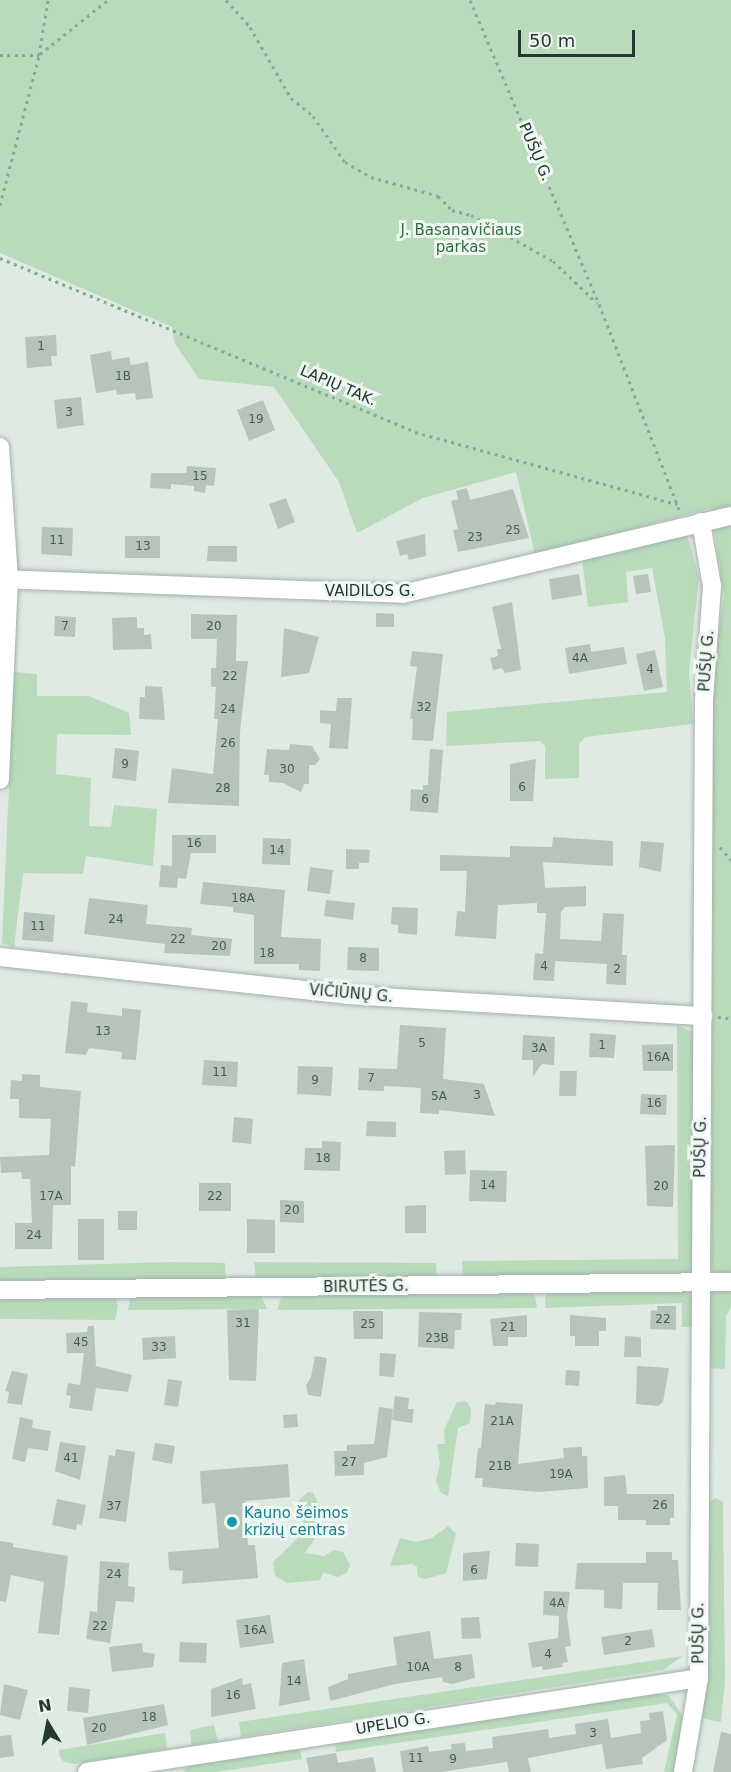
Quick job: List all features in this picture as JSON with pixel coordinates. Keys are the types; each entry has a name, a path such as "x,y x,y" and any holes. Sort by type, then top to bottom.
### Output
{"street":[{"path":"0,447 5,579 0,780"},
{"name":"VAIDILOS G.","path":"5,579 403,594 731,516"},
{"name":"PUŠŲ G.","path":"683,1772 699,1678 704,700 712,586 693,525"},
{"name":"VIČIŪNŲ G.","path":"0,957 348,994 703,1016"},
{"name":"BIRUTĖS G.","path":"0,1290 731,1282"},
{"name":"UPELIO G.","path":"87,1772 699,1678"}],"path":[{"path":"0,205 39,55 48,0"},
{"path":"0,55 39,55 108,0"},
{"path":"226,0 250,27 291,98 313,116 345,162 371,177 438,196 452,210 471,215 553,261 599,304 677,504 693,525"},
{"name":"PUŠŲ G.","path":"470,0 599,304"},
{"name":"LAPIŲ TAK.","path":"0,258 415,432 677,504"}],"green space":[{"name":"J. Basanavičiaus parkas","path":"0,0 731,0 731,1275 714,1274 709,1265 709,697 724,596 711,508 535,555 516,472 423,498 357,533 339,482 274,387 199,379 174,342 172,327 0,253"},
{"path":"678,535 686,536 690,543 699,578 689,671 693,724 585,737 579,744 579,778 545,779 545,746 540,741 446,746 447,712 667,692 665,638 652,568 626,572 628,602 588,607 582,559"},
{"path":"14,672 37,674 37,696 89,696 129,713 131,735 57,734 56,774 91,778 89,826 111,827 114,805 157,809 153,866 86,856 83,874 23,873 14,948 2,943"},
{"path":"677,1025 695,1033 692,1272 689,1275 463,1279 462,1261 678,1259"},
{"path":"173,1262 225,1263 226,1281 0,1283 0,1267"},
{"path":"254,1262 436,1263 437,1279 256,1280"},
{"path":"714,1290 731,1291 731,1307 726,1316 725,1369 706,1368 710,1293"},
{"path":"685,1291 692,1296 693,1327 682,1327 682,1303 545,1308 546,1292"},
{"path":"534,1292 537,1308 277,1310 282,1295"},
{"path":"261,1295 267,1309 128,1310 131,1296"},
{"path":"115,1296 118,1306 115,1320 0,1319 0,1297"},
{"path":"466,1401 471,1408 470,1423 458,1428 448,1496 441,1493 436,1481 440,1463 437,1444 445,1444 444,1430 457,1402"},
{"path":"308,1492 313,1493 321,1508 316,1517 319,1524 312,1532 315,1538 305,1553 324,1556 334,1550 343,1552 350,1565 347,1573 337,1577 323,1572 320,1580 288,1583 275,1576 273,1562 305,1531 299,1500"},
{"path":"716,1498 723,1502 725,1681 721,1722 701,1718 707,1504"},
{"path":"448,1526 456,1534 446,1573 426,1579 418,1577 417,1567 412,1564 390,1566 400,1538 416,1542 432,1538"},
{"path":"683,1656 663,1670 241,1737 239,1722"},
{"path":"654,1693 669,1696 682,1715 675,1772 664,1772 677,1714 667,1703 336,1752 335,1740"},
{"path":"214,1725 218,1741 191,1746 190,1730"},
{"path":"165,1733 167,1749 75,1764 64,1762 60,1757 59,1750"},
{"path":"299,1745 302,1759 216,1772 183,1772 190,1764"}],"building":[{"path":"56,335 57,356 51,356 52,366 27,368 25,337"},
{"path":"111,351 112,360 129,357 131,365 148,362 153,398 136,400 135,393 117,395 116,390 96,393 90,355"},
{"path":"81,397 84,425 57,429 54,400"},
{"path":"263,400 275,430 249,441 237,410"},
{"path":"187,466 216,468 214,486 206,485 205,493 194,491 194,486 171,484 171,489 150,488 151,473 186,473"},
{"path":"467,488 470,500 513,489 529,538 458,552 453,530 458,529 451,501 458,499 456,491"},
{"path":"286,498 295,522 278,529 269,504"},
{"path":"42,527 73,528 72,556 41,554"},
{"path":"425,534 426,556 409,560 407,554 400,556 396,541"},
{"path":"125,536 160,536 160,558 125,558"},
{"path":"208,546 237,546 237,562 207,561"},
{"path":"579,574 582,595 552,600 549,579"},
{"path":"648,574 651,592 636,594 633,576"},
{"path":"512,602 521,670 505,673 502,668 493,670 490,658 498,656 497,649 501,649 492,607"},
{"path":"376,613 394,614 394,627 376,627"},
{"path":"191,614 237,615 236,661 248,661 240,732 239,806 168,803 172,768 213,774 218,719 214,719 216,687 211,687 211,668 216,668 217,639 191,639"},
{"path":"55,616 76,617 75,637 54,636"},
{"path":"137,617 137,628 144,628 144,635 151,634 152,649 113,650 112,618"},
{"path":"284,628 319,637 309,673 281,677"},
{"path":"590,644 591,652 624,647 627,664 569,674 565,648"},
{"path":"655,650 663,687 644,691 636,654"},
{"path":"412,651 443,654 433,741 412,740 413,719 410,719 417,667 410,666"},
{"path":"145,686 162,687 165,720 139,719 140,697 145,697"},
{"path":"337,698 352,698 348,749 329,748 331,724 320,723 320,710 336,711"},
{"path":"290,744 312,746 320,759 315,765 309,765 309,784 304,784 301,792 283,783 269,782 269,775 264,775 267,749 289,750"},
{"path":"115,748 139,751 136,781 112,778"},
{"path":"430,749 443,750 438,813 410,811 411,789 423,790 423,785 428,785"},
{"path":"536,759 533,801 510,801 510,764"},
{"path":"172,835 216,835 216,853 191,853 186,879 178,878 177,888 159,887 161,865 172,866"},
{"path":"553,837 613,841 613,866 543,862 545,888 586,886 586,906 565,907 561,912 560,939 601,941 603,913 624,914 622,955 627,955 626,985 606,984 607,964 555,961 554,981 533,980 535,953 543,954 546,913 537,913 537,903 498,905 496,939 455,936 457,911 465,912 467,871 440,871 440,855 510,857 510,846 552,847"},
{"path":"263,838 291,839 290,865 262,864"},
{"path":"641,841 664,843 661,872 639,867"},
{"path":"346,849 370,850 369,863 359,863 359,869 346,869"},
{"path":"310,867 333,870 330,894 307,891"},
{"path":"203,882 285,890 281,937 321,939 320,971 299,970 299,964 254,964 254,915 233,912 233,907 200,904"},
{"path":"89,898 148,905 146,924 192,928 191,935 232,939 230,956 164,953 165,944 84,934"},
{"path":"326,900 355,903 353,920 324,916"},
{"path":"392,907 418,908 417,935 398,933 398,925 391,924"},
{"path":"24,912 55,915 53,942 22,940"},
{"path":"348,947 379,948 379,971 347,970"},
{"path":"71,1001 88,1003 87,1012 122,1016 122,1008 141,1010 136,1060 121,1059 122,1052 89,1048 86,1055 65,1053"},
{"path":"400,1025 446,1028 443,1079 484,1084 495,1116 439,1110 439,1114 420,1113 421,1088 384,1086 384,1091 358,1090 359,1068 397,1069"},
{"path":"590,1033 616,1035 614,1058 589,1057"},
{"path":"523,1035 555,1037 554,1065 542,1064 533,1076 533,1060 522,1060"},
{"path":"673,1044 673,1071 643,1071 642,1045"},
{"path":"204,1060 238,1062 237,1087 202,1085"},
{"path":"298,1066 333,1067 331,1096 297,1094"},
{"path":"560,1071 577,1071 576,1096 559,1096"},
{"path":"22,1074 40,1075 40,1087 81,1091 75,1167 71,1166 71,1205 53,1205 52,1249 15,1249 15,1223 32,1223 30,1179 22,1179 21,1172 1,1173 0,1157 49,1155 51,1119 19,1118 19,1099 10,1099 11,1080 22,1081"},
{"path":"641,1094 667,1095 666,1115 640,1114"},
{"path":"234,1117 253,1119 251,1144 232,1142"},
{"path":"367,1121 396,1122 396,1137 366,1136"},
{"path":"322,1141 341,1142 340,1171 304,1170 305,1148 322,1148"},
{"path":"675,1145 673,1207 647,1206 645,1146"},
{"path":"465,1150 466,1174 445,1175 444,1151"},
{"path":"470,1170 507,1171 506,1202 469,1201"},
{"path":"199,1183 231,1183 231,1211 199,1211"},
{"path":"280,1200 304,1201 304,1223 280,1222"},
{"path":"426,1205 426,1233 405,1233 405,1206"},
{"path":"118,1211 137,1211 137,1230 118,1230"},
{"path":"78,1219 104,1219 104,1260 78,1260"},
{"path":"247,1219 275,1220 275,1253 247,1253"},
{"path":"657,1306 676,1306 676,1330 650,1329 651,1310 657,1311"},
{"path":"259,1309 256,1381 229,1380 227,1310"},
{"path":"353,1311 383,1311 383,1339 354,1339"},
{"path":"419,1312 462,1313 461,1330 455,1330 454,1349 418,1347"},
{"path":"527,1315 527,1337 508,1337 508,1346 493,1346 490,1319"},
{"path":"570,1315 606,1318 606,1331 599,1331 599,1346 575,1346 575,1336 570,1336"},
{"path":"88,1326 94,1326 96,1366 132,1375 128,1392 96,1388 92,1411 69,1408 71,1396 66,1395 68,1383 80,1385 84,1353 67,1353 66,1333 87,1332"},
{"path":"175,1336 176,1358 143,1360 142,1338"},
{"path":"625,1336 641,1337 641,1357 624,1357"},
{"path":"380,1353 396,1354 394,1377 379,1376"},
{"path":"315,1356 327,1358 321,1397 308,1395 306,1385 311,1377"},
{"path":"637,1366 669,1368 663,1402 658,1406 636,1404"},
{"path":"566,1370 580,1371 579,1386 565,1385"},
{"path":"12,1371 28,1374 22,1405 7,1403 9,1392 5,1391"},
{"path":"168,1379 182,1381 178,1407 164,1405"},
{"path":"395,1396 409,1398 408,1409 414,1409 412,1423 392,1420"},
{"path":"496,1402 523,1404 518,1464 564,1458 563,1448 582,1447 582,1456 587,1456 588,1488 538,1492 482,1487 483,1478 475,1478 478,1448 481,1448 485,1404 495,1405"},
{"path":"379,1407 393,1409 387,1457 364,1463 364,1475 335,1476 334,1451 347,1451 347,1445 374,1444"},
{"path":"297,1414 298,1427 284,1428 283,1415"},
{"path":"20,1417 33,1420 32,1428 51,1431 48,1451 28,1448 25,1462 12,1459"},
{"path":"60,1442 86,1446 80,1480 55,1471"},
{"path":"155,1443 175,1446 172,1464 152,1460"},
{"path":"116,1449 135,1452 126,1522 99,1518 109,1455 115,1456"},
{"name":"Kauno šeimos krizių centras","path":"288,1464 290,1497 245,1501 248,1545 255,1545 258,1578 182,1584 183,1571 169,1570 168,1552 219,1548 215,1503 202,1504 200,1471"},
{"path":"625,1475 627,1494 674,1494 674,1518 670,1518 670,1525 646,1525 646,1520 618,1520 618,1506 604,1506 604,1477"},
{"path":"57,1499 86,1505 82,1525 77,1524 76,1530 52,1525"},
{"path":"0,1541 13,1543 13,1547 68,1556 59,1635 38,1633 44,1582 11,1575 6,1602 0,1601"},
{"path":"516,1543 539,1544 538,1567 515,1566"},
{"path":"490,1551 487,1579 463,1581 463,1553"},
{"path":"646,1552 672,1552 672,1560 678,1560 681,1610 657,1610 658,1583 623,1583 622,1609 604,1608 604,1590 575,1589 577,1563 646,1563"},
{"path":"100,1561 129,1563 128,1586 135,1587 134,1602 116,1601 110,1643 86,1639 90,1611 97,1612"},
{"path":"544,1591 570,1592 567,1616 571,1646 565,1647 568,1662 562,1663 563,1667 543,1670 542,1666 532,1668 528,1643 558,1638 559,1616 543,1615"},
{"path":"270,1615 274,1643 240,1648 236,1620"},
{"path":"479,1617 481,1638 462,1639 461,1618"},
{"path":"652,1629 655,1647 604,1655 601,1637"},
{"path":"430,1631 434,1659 472,1654 475,1678 452,1684 443,1682 442,1677 395,1684 330,1701 328,1687 348,1679 348,1674 397,1665 393,1637"},
{"path":"180,1642 207,1643 206,1663 179,1662"},
{"path":"142,1643 143,1652 155,1654 153,1667 112,1672 109,1647"},
{"path":"304,1659 310,1700 279,1706 282,1663"},
{"path":"242,1678 243,1685 251,1683 256,1709 211,1717 211,1689"},
{"path":"4,1684 28,1690 20,1720 0,1715"},
{"path":"69,1687 90,1689 88,1713 67,1711"},
{"path":"164,1704 168,1725 87,1745 83,1718"},
{"path":"663,1711 667,1740 642,1758 643,1764 606,1769 602,1744 528,1758 531,1772 509,1772 507,1762 441,1772 403,1772 400,1751 428,1746 429,1752 452,1749 451,1744 465,1743 466,1751 493,1748 492,1737 548,1729 549,1738 576,1734 575,1724 608,1719 611,1738 641,1733 640,1721 650,1720 649,1713"},
{"path":"721,1732 731,1734 731,1772 713,1772"},
{"path":"11,1735 14,1756 0,1758 0,1736"},
{"path":"336,1753 338,1763 373,1757 376,1772 309,1772 306,1758"}],"place":[{"name":"Kauno šeimos krizių centras","path":"232,1522"}]}
